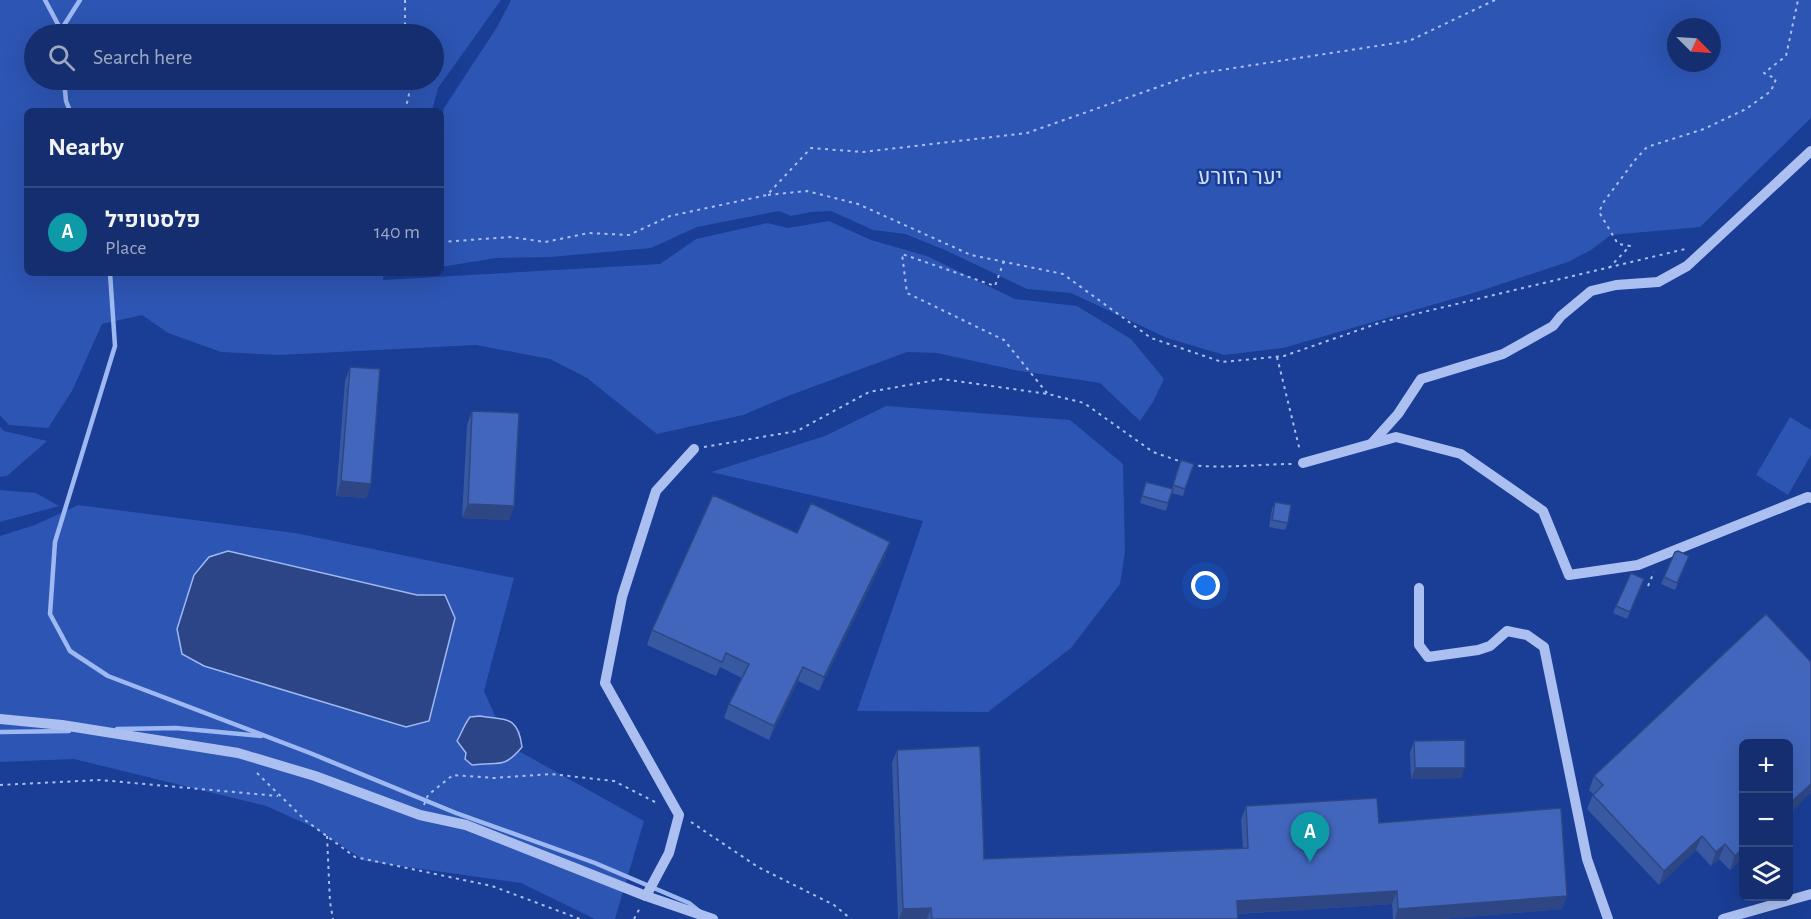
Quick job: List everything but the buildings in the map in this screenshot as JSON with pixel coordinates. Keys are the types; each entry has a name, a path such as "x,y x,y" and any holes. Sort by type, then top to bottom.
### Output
{"street":[{"path":"1372,444 1398,414 1420,379 1503,354 1552,326 1561,315 1591,291 1616,285 1658,282 1687,266 1811,151"},
{"path":"1303,463 1396,436 1461,454 1543,512 1569,575 1638,565 1810,495"},
{"path":"646,896 669,853 679,815 605,683 622,597 656,491 694,449"},
{"path":"1419,588 1419,645 1428,657 1478,651 1490,646 1507,631 1527,635 1544,647 1587,859 1608,919"},
{"path":"0,719 62,725 238,753 315,776 420,816 466,825 646,896 713,919"},
{"path":"1723,919 1811,894"}],"path":[{"path":"405,0 405,24"},
{"path":"767,195 811,148 863,152 1027,132 1195,74 1409,41 1495,0"},
{"path":"1609,268 1630,246 1618,244 1611,236 1599,212 1603,203 1647,147 1704,129 1746,109 1771,91 1776,79 1764,73 1786,56 1798,0"},
{"path":"406,108 410,90"},
{"path":"444,242 511,237 545,242 589,233 629,235 670,216 767,195 807,191 858,204 971,255 1063,274 1152,338 1222,362 1277,357 1382,322 1693,248"},
{"path":"1004,261 995,286 902,254 908,292 1004,340 1048,394"},
{"path":"694,449 797,431 869,392 942,379 1048,394 1084,403 1153,452 1192,465 1228,467 1303,463 1277,357"},
{"path":"238,753 304,820 355,857 492,886 580,919"},
{"path":"428,795 453,775 494,778 550,774 614,781 661,805"},
{"path":"0,785 100,780 281,796"},
{"path":"679,815 758,867 834,905 851,919"},
{"path":"327,836 333,919"}],"green space":[{"path":"0,0 501,0 444,80 444,24 24,24 24,90 437,90 433,108 24,108 24,276 384,276 383,280 660,264 696,239 767,223 788,228 829,221 871,240 927,256 1015,299 1077,306 1131,339 1164,379 1153,402 1140,421 1100,383 1015,370 937,353 907,352 743,415 657,434 587,378 550,359 476,345 279,355 221,352 168,333 142,315 102,324 72,391 48,428 9,425 0,415"},
{"name":"יער הזורע","path":"511,0 1811,0 1811,118 1700,227 1611,235 1591,250 1568,262 1477,292 1283,348 1224,355 1167,338 1071,293 1027,289 945,250 905,234 873,230 831,211 791,216 779,211 697,227 651,248 550,257 496,258 444,267 444,108 497,27"},
{"path":"886,406 1070,420 1123,464 1125,552 1120,584 1071,648 988,712 857,711 923,521 711,472 825,436"},
{"path":"1790,417 1811,430 1811,455 1788,495 1756,475"},
{"path":"0,427 4,431 47,441 7,476 0,477"},
{"path":"0,490 36,493 59,506 0,522"},
{"path":"78,505 295,533 514,578 484,691 508,745 644,821 615,919 595,919 521,883 365,861 315,828 266,806 74,759 0,762 0,536 35,525"}],"shaded area":[{"path":"228,551 417,595 445,595 455,618 429,721 406,727 204,666 182,654 177,629 194,575 209,557"},
{"path":"480,716 510,721 518,730 522,747 510,759 500,763 472,765 465,759 466,753 457,741 470,717"}],"waterway":[{"path":"45,0 58,24"},
{"path":"65,24 80,0"},
{"path":"65,90 69,108"},
{"path":"110,276 115,346 55,542 50,614 70,651 108,676 310,753 456,813 595,863 689,903 699,911"},
{"path":"117,729 176,728 261,736"},
{"path":"0,732 69,731"}],"place":[{"name":"פלסטופיל","path":"1310,862"}]}
